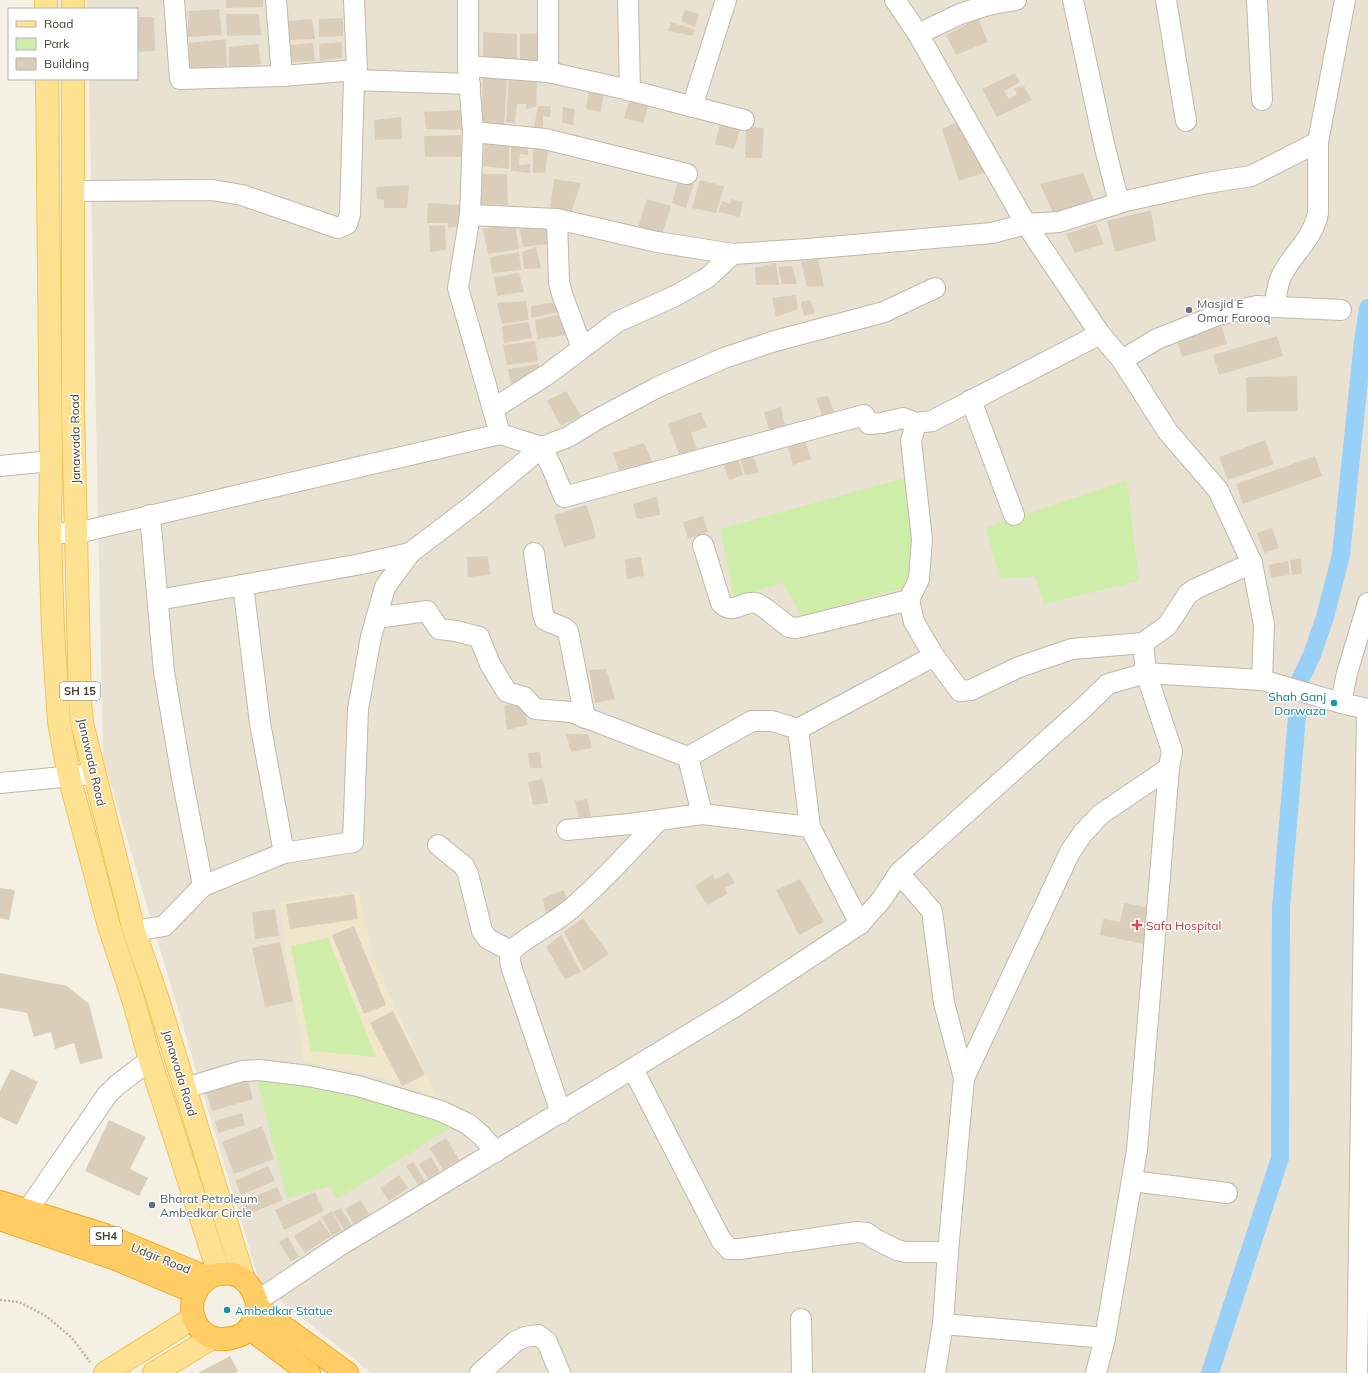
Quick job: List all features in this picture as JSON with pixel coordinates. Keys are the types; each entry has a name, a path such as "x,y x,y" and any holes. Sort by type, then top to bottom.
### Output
{"highway":[{"name":"Udgir Road","path":"0,1202 105,1235 207,1281"},
{"name":"Udgir Road","path":"0,1219 116,1259 207,1281"},
{"path":"258,1305 249,1328 238,1336 225,1340 212,1338 200,1330 193,1318 191,1305 207,1281 233,1274 244,1280 252,1289 258,1305 347,1373"},
{"path":"249,1328 309,1373"}],"main road":[{"name":"Janawada Road","path":"47,80 51,460 50,533 53,631 59,722 68,776 109,926 134,1002 150,1060 207,1281"},
{"name":"Janawada Road","path":"73,80 73,411 80,701 82,723 134,931 157,997 244,1280"},
{"path":"99,1370 193,1318"},
{"path":"154,1373 212,1338"}],"street":[{"path":"174,0 180,79 282,76 469,75 548,72 744,120"},
{"path":"276,0 282,76"},
{"path":"73,191 212,190 229,192 242,195 338,228 348,224 350,214 356,75 354,0"},
{"path":"468,0 469,75 473,132 470,215 458,288 500,434"},
{"path":"548,0 548,72"},
{"path":"628,0 630,91"},
{"path":"692,107 726,0"},
{"path":"895,0 918,34 1026,224 1100,334 1122,360 1168,432 1218,490 1252,563 1264,625 1262,680"},
{"path":"918,34 960,14 988,5 1016,0"},
{"path":"1073,0 1104,144 1119,203"},
{"path":"1166,0 1186,121"},
{"path":"1257,0 1262,100"},
{"path":"1274,307 1281,278 1316,224 1318,213 1318,142 1345,0"},
{"path":"473,132 545,139 687,174"},
{"path":"470,215 557,219 657,242 733,254 807,249 992,233 1026,224 1059,222 1119,203 1207,183 1251,176 1318,142"},
{"path":"557,219 559,282 565,303 582,348"},
{"path":"493,409 548,374 617,322 674,296 707,278 733,254"},
{"path":"134,931 164,926 203,886 284,853 353,842 358,709 371,637 385,587 410,553 473,505 542,447 568,436 658,387 724,358 775,341 884,312 935,288"},
{"path":"1122,360 1157,339 1218,315 1257,306 1341,310"},
{"path":"50,533 77,533 500,434 542,447 564,497 864,415 869,424 882,423 903,418 916,423 932,421 1100,334"},
{"path":"971,400 1014,515"},
{"path":"916,423 911,441 922,539 920,579 909,600 914,622 934,656 960,691 971,690 1019,667 1072,649 1144,643 1167,626 1188,594 1195,589 1252,563"},
{"path":"0,466 51,460"},
{"path":"150,515 164,672 182,778 203,886"},
{"path":"703,545 721,603 725,607 731,608 750,603 757,603 789,627 801,627 909,600"},
{"path":"534,552 543,614 545,620 568,631 585,718"},
{"path":"158,600 361,564 410,553"},
{"path":"243,585 260,724 284,853"},
{"path":"1341,703 1347,672 1368,603"},
{"path":"376,618 427,611 439,629 456,631 479,637 490,664 506,692 524,697 535,709 571,712 688,757"},
{"path":"1096,1373 1105,1338 1138,1150 1169,768 1172,751 1146,673 1144,643"},
{"path":"688,757 752,721 772,721 798,729 934,656"},
{"path":"258,1305 339,1246 736,1006 860,924 882,899 899,873 1080,711 1108,684 1146,673 1262,680 1367,709 1365,1077 1358,1373"},
{"path":"798,729 810,827 860,924"},
{"path":"688,757 702,814"},
{"path":"935,1373 943,1324 964,1078 1070,852 1083,833 1102,814 1169,768"},
{"path":"0,783 94,774"},
{"path":"567,830 702,814 810,827"},
{"path":"561,1113 512,969 510,961 511,951 520,943 572,908 621,861 659,820"},
{"path":"438,845 464,866 468,874 482,931 488,938 511,951"},
{"path":"899,873 932,911 944,1003 964,1078"},
{"path":"27,1211 107,1095 116,1086 150,1060"},
{"path":"633,1069 722,1240 729,1249 740,1249 858,1232 867,1233 875,1239 897,1250 906,1252 948,1252"},
{"path":"185,1088 242,1071 259,1070 308,1076 358,1086 441,1111 468,1124 481,1135 496,1152"},
{"path":"1132,1181 1227,1193"},
{"path":"801,1319 802,1373"},
{"path":"943,1324 1105,1338"},
{"path":"480,1373 516,1341 525,1337 538,1335 547,1342 560,1373"}],"path":[{"path":"0,1300 19,1302 46,1316 72,1338 99,1370"}],"shaded area":[{"path":"87,0 1368,0 1368,1373 371,1373 260,1284 103,758 89,80 138,80 138,8 87,8"},
{"path":"358,891 375,963 437,1097 376,1076 304,1062 287,963 279,902"}],"green space":[{"path":"908,477 915,540 908,586 802,616 783,583 734,597 720,529"},
{"path":"1127,480 1139,581 1044,604 1035,576 1000,579 986,528"},
{"path":"328,938 376,1057 311,1051 291,946"},
{"path":"260,1079 310,1084 376,1098 442,1123 448,1129 337,1199 330,1186 287,1198 257,1081"}],"building":[{"path":"226,0 263,0 263,7 226,8"},
{"path":"219,9 222,35 187,37 189,11"},
{"path":"685,10 699,14 695,27 681,21"},
{"path":"226,14 259,14 261,35 227,36"},
{"path":"138,17 154,17 155,51 138,52"},
{"path":"343,18 343,36 319,37 319,19"},
{"path":"978,18 988,42 956,55 946,35"},
{"path":"312,19 315,39 289,40 287,21"},
{"path":"671,22 695,30 693,36 668,31"},
{"path":"483,32 517,34 517,59 483,57"},
{"path":"545,33 546,60 520,60 520,34"},
{"path":"226,39 227,66 189,68 189,43"},
{"path":"342,42 342,58 320,61 319,44"},
{"path":"313,43 315,61 291,62 290,45"},
{"path":"258,44 261,64 229,68 229,47"},
{"path":"1015,73 1020,82 1004,91 1009,99 1017,94 1014,88 1024,86 1032,100 997,117 982,89"},
{"path":"483,76 507,79 504,128 481,127"},
{"path":"509,79 537,80 536,107 526,109 526,104 517,104 515,123 506,122"},
{"path":"589,89 604,90 601,112 586,109"},
{"path":"631,95 650,101 643,123 624,118"},
{"path":"538,106 551,106 550,117 543,116 543,128 534,127"},
{"path":"563,107 575,109 573,125 562,123"},
{"path":"462,110 463,130 426,129 424,112"},
{"path":"401,117 402,139 375,140 374,120"},
{"path":"721,120 741,127 734,149 715,144"},
{"path":"961,120 989,171 959,181 942,129"},
{"path":"746,128 764,128 762,158 745,158"},
{"path":"461,135 462,157 425,157 424,136"},
{"path":"485,140 509,142 509,169 483,166"},
{"path":"528,142 528,155 520,154 519,165 530,164 530,173 511,171 511,143"},
{"path":"533,142 549,144 545,173 533,173"},
{"path":"1083,173 1097,207 1056,219 1040,184"},
{"path":"482,174 507,174 508,205 481,204"},
{"path":"554,179 581,183 571,213 550,208"},
{"path":"700,180 724,186 716,213 692,208"},
{"path":"678,181 694,184 686,208 672,203"},
{"path":"409,185 407,208 384,208 384,200 377,199 376,187"},
{"path":"647,199 671,206 662,234 638,227"},
{"path":"731,199 743,202 740,217 718,212 722,201 730,204"},
{"path":"428,203 462,205 459,227 448,228 448,223 427,223"},
{"path":"1151,210 1156,241 1115,252 1107,221"},
{"path":"515,222 519,249 488,254 483,229"},
{"path":"519,223 547,223 551,244 523,247"},
{"path":"1096,224 1104,244 1075,253 1066,234"},
{"path":"445,225 446,250 430,252 429,226"},
{"path":"536,247 541,268 524,269 522,252"},
{"path":"519,252 521,270 492,273 490,257"},
{"path":"818,259 824,286 807,287 801,262"},
{"path":"776,263 779,285 756,285 755,268"},
{"path":"792,266 797,284 782,284 778,267"},
{"path":"519,273 524,292 497,296 494,277"},
{"path":"796,295 798,309 776,317 772,298"},
{"path":"810,300 815,313 804,316 801,302"},
{"path":"526,301 529,320 502,324 497,303"},
{"path":"561,301 563,311 531,318 531,306"},
{"path":"562,314 566,335 537,339 535,320"},
{"path":"529,322 532,338 504,343 502,326"},
{"path":"1221,324 1227,344 1182,357 1176,338"},
{"path":"1277,336 1283,356 1219,375 1213,355"},
{"path":"535,341 538,361 507,365 503,345"},
{"path":"539,364 540,377 511,385 508,369"},
{"path":"1297,376 1298,411 1247,412 1246,377"},
{"path":"566,391 581,416 561,426 547,401"},
{"path":"828,396 836,418 824,421 816,398"},
{"path":"781,407 786,430 770,434 764,412"},
{"path":"701,412 707,427 691,433 698,452 680,457 668,424"},
{"path":"804,438 811,459 793,465 787,443"},
{"path":"1265,440 1274,464 1228,480 1219,457"},
{"path":"644,443 652,462 619,470 613,453"},
{"path":"752,453 759,473 745,475 740,457"},
{"path":"737,456 743,475 729,480 723,462"},
{"path":"1315,456 1322,476 1243,504 1236,484"},
{"path":"657,496 660,515 637,519 633,504"},
{"path":"586,505 596,538 564,547 554,515"},
{"path":"703,516 708,532 688,539 683,522"},
{"path":"1272,528 1279,548 1264,553 1257,533"},
{"path":"488,556 490,575 468,577 467,557"},
{"path":"641,557 644,576 627,579 625,559"},
{"path":"1301,559 1302,574 1292,575 1290,560"},
{"path":"1288,561 1290,575 1271,578 1269,565"},
{"path":"606,669 615,699 595,703 589,670"},
{"path":"522,701 528,725 507,730 504,706"},
{"path":"566,734 588,734 592,748 571,752"},
{"path":"540,752 542,768 530,768 528,753"},
{"path":"543,779 548,803 533,805 528,782"},
{"path":"587,799 591,816 579,818 575,801"},
{"path":"728,872 735,883 725,888 727,894 707,905 695,886 713,874 715,880"},
{"path":"800,879 824,922 799,935 777,892 775,891"},
{"path":"0,888 15,890 9,920 0,918"},
{"path":"564,890 569,907 546,916 543,898"},
{"path":"354,894 358,919 290,929 286,904"},
{"path":"1124,903 1151,908 1144,944 1100,935 1103,919 1120,922"},
{"path":"275,909 279,936 255,939 252,912"},
{"path":"583,918 609,954 584,971 564,932"},
{"path":"354,926 386,1005 364,1014 332,935"},
{"path":"561,935 581,972 565,979 546,947"},
{"path":"280,942 293,1001 265,1007 252,948"},
{"path":"0,973 67,986 89,1004 103,1058 80,1064 74,1043 55,1049 51,1032 34,1037 27,1013 0,1008"},
{"path":"393,1011 425,1075 402,1086 370,1023"},
{"path":"11,1069 38,1082 17,1125 0,1117 0,1091"},
{"path":"247,1076 253,1099 212,1111 205,1088"},
{"path":"242,1113 245,1125 218,1133 215,1121"},
{"path":"109,1120 146,1137 130,1169 148,1178 139,1196 85,1171"},
{"path":"262,1126 274,1159 234,1174 222,1142"},
{"path":"446,1138 459,1160 443,1170 430,1148"},
{"path":"431,1157 440,1172 428,1179 419,1164"},
{"path":"413,1162 426,1182 419,1186 406,1166"},
{"path":"268,1166 275,1181 241,1195 235,1181"},
{"path":"399,1175 408,1188 389,1201 380,1188"},
{"path":"277,1187 283,1200 247,1215 242,1202"},
{"path":"315,1192 324,1211 284,1230 275,1210"},
{"path":"361,1200 371,1218 355,1227 345,1209"},
{"path":"341,1208 354,1229 346,1233 333,1212"},
{"path":"332,1211 342,1230 332,1236 322,1217"},
{"path":"320,1220 331,1236 305,1253 294,1236"},
{"path":"288,1237 299,1257 291,1262 279,1242"},
{"path":"230,1356 238,1371 235,1373 198,1373"}],"waterway":[{"path":"1300,680 1312,655 1325,617 1341,555 1363,341 1368,308"},
{"path":"1210,1373 1280,1158 1281,908 1297,716"}],"place":[{"name":"Masjid E Omar Farooq","path":"1189,310"},
{"name":"Shah Ganj Darwaza","path":"1334,703"},
{"name":"Safa Hospital","path":"1137,925"},
{"name":"Bharat Petroleum Ambedkar Circle","path":"152,1205"},
{"name":"Ambedkar Statue","path":"227,1310"}]}
